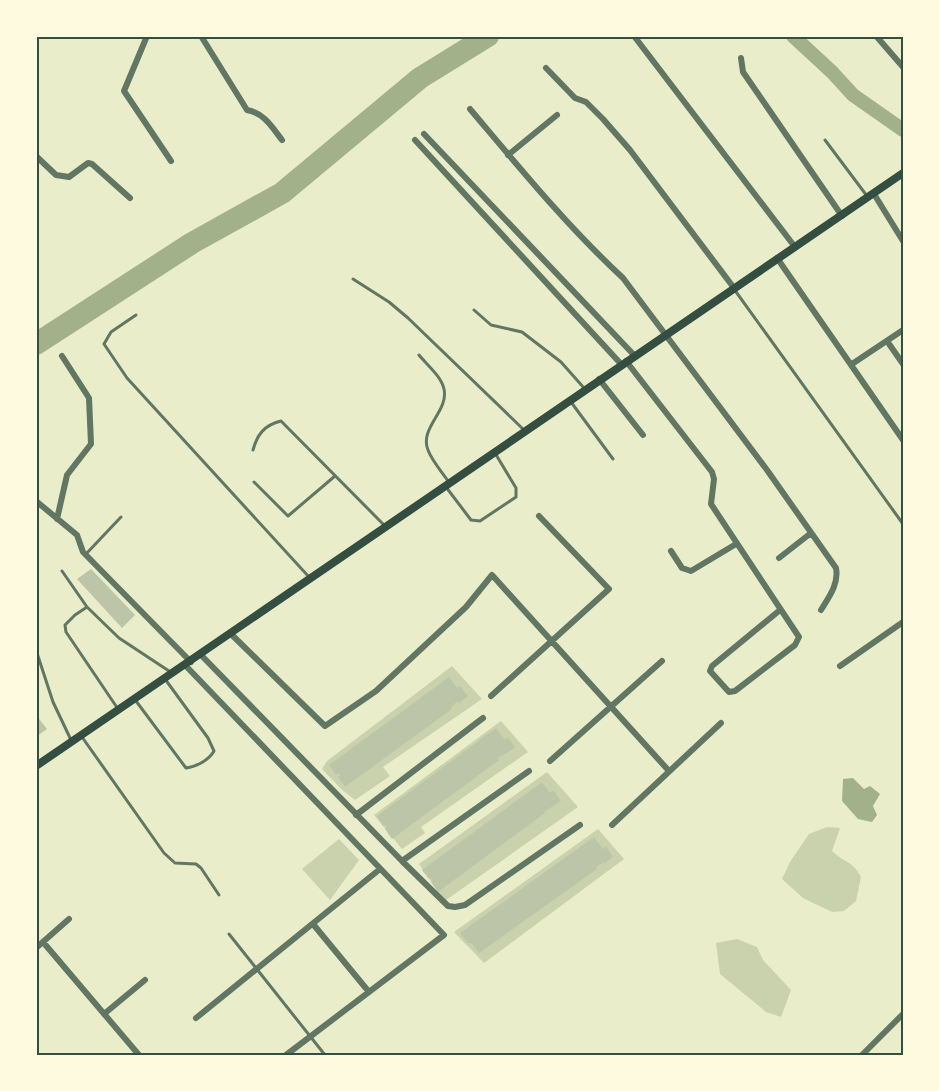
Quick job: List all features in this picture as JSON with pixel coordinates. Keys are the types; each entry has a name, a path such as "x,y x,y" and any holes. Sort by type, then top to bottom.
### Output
{"main road":[{"path":"36,766 188,664 599,379 842,216 903,172"}],"street":[{"path":"147,36 124,91 171,161"},
{"path":"201,36 248,110 257,112 263,117 282,140"},
{"path":"634,36 795,247"},
{"path":"877,37 903,67"},
{"path":"741,58 743,72 842,216"},
{"path":"546,68 575,98 586,102 630,150 734,288"},
{"path":"470,109 508,155 623,278 767,470 836,568 837,574 833,590 821,610"},
{"path":"508,155 557,115"},
{"path":"424,134 627,360 712,472 714,479 711,504 799,637 795,645 735,691 729,692 710,671 712,666 780,610"},
{"path":"415,140 627,360"},
{"path":"36,156 56,175 69,177 88,163 92,164 130,198"},
{"path":"871,195 903,241"},
{"path":"777,258 903,440"},
{"path":"852,364 903,330"},
{"path":"887,341 903,364"},
{"path":"57,519 67,475 91,444 89,399 62,356"},
{"path":"599,379 643,435"},
{"path":"895,428 903,423"},
{"path":"36,501 77,535 86,554 444,935 286,1055"},
{"path":"490,696 609,589 539,516"},
{"path":"778,558 811,533"},
{"path":"671,551 682,568 691,570 736,544"},
{"path":"231,634 325,726 376,691 466,607 492,575 669,771"},
{"path":"840,666 903,622"},
{"path":"201,654 356,815 448,906 465,905 580,825"},
{"path":"550,761 662,661"},
{"path":"356,815 483,718"},
{"path":"612,825 721,723"},
{"path":"402,861 530,771"},
{"path":"196,1018 380,869"},
{"path":"36,948 69,919"},
{"path":"313,924 369,992"},
{"path":"43,942 139,1055"},
{"path":"104,1014 145,980"},
{"path":"862,1055 903,1014"}],"lane":[{"path":"825,140 871,195"},
{"path":"353,279 389,302 408,318 525,430"},
{"path":"734,288 903,524"},
{"path":"474,310 491,325 522,332 561,362 585,389"},
{"path":"136,315 111,332 105,344 127,378 310,578"},
{"path":"419,355 440,380 444,390 443,404 426,437 427,449 471,520 480,522 516,497 516,488 494,452"},
{"path":"570,400 614,459"},
{"path":"253,450 256,437 266,427 280,421 385,526"},
{"path":"254,482 288,516 335,476"},
{"path":"86,554 121,517"},
{"path":"62,571 87,607 119,638 173,674"},
{"path":"87,607 75,615 65,628 119,710"},
{"path":"36,650 53,702 72,742"},
{"path":"135,699 186,768 194,768 214,751 208,738 165,679"},
{"path":"81,736 164,853 175,863 196,864 219,895"},
{"path":"229,934 325,1055"}],"shaded area":[{"path":"452,666 482,699 383,767 390,776 355,800 322,769 327,761"},
{"path":"501,721 528,752 421,827 425,833 402,849 374,815"},
{"path":"547,772 578,807 446,900 419,864"},
{"path":"853,778 864,789 870,786 880,794 873,806 877,815 872,822 858,819 842,801 843,779"},
{"path":"827,827 840,828 832,851 852,865 861,877 856,901 844,911 832,912 803,898 782,879 790,862 809,834"},
{"path":"598,829 624,859 484,963 454,932"},
{"path":"339,839 359,860 330,900 302,869"},
{"path":"737,939 757,947 763,960 791,990 781,1017 766,1012 720,974 716,943"}],"building":[{"path":"91,569 135,615 122,628 77,579"},
{"path":"449,677 457,688 460,686 468,696 459,703 458,701 451,707 452,709 345,787 338,773 336,775 329,765"},
{"path":"36,715 47,729 36,737"},
{"path":"496,728 505,740 508,737 515,748 498,758 499,760 392,839 385,829 387,827 383,826 377,816"},
{"path":"542,782 550,793 553,790 561,801 438,892 431,882 433,880 429,879 422,870"},
{"path":"594,837 603,849 606,846 613,857 596,867 597,869 479,953 460,933"}],"waterway":[{"path":"36,344 192,243 282,193 420,78 488,36"},
{"path":"793,36 853,95 903,130"}]}
